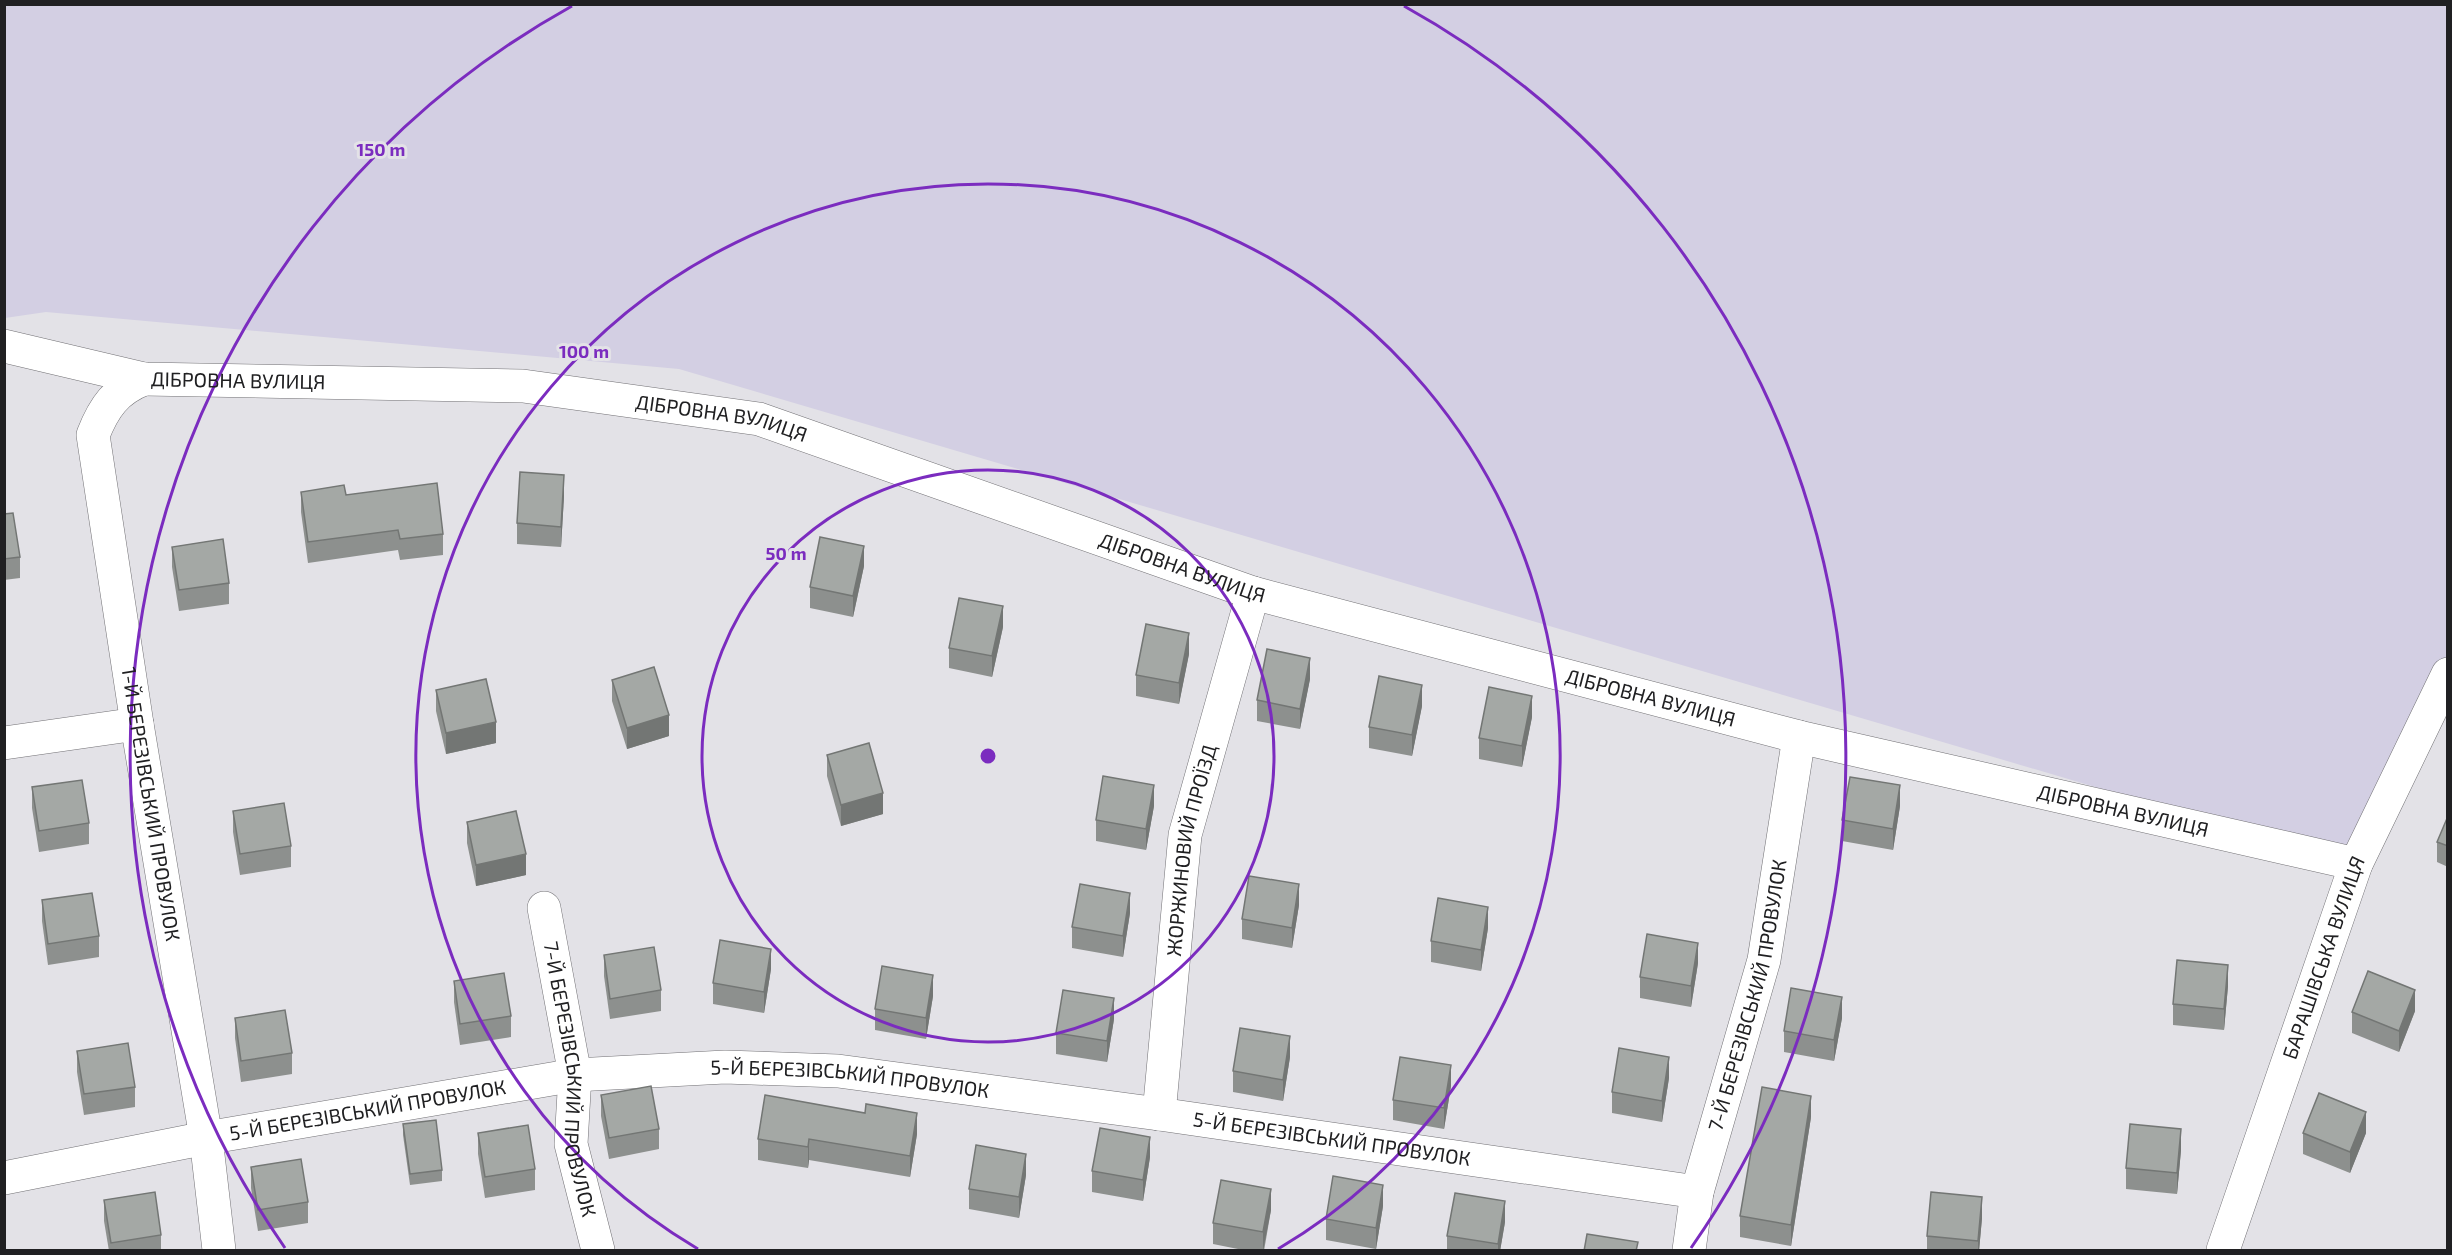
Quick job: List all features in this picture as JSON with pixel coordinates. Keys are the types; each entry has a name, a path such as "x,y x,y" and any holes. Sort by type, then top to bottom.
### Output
{"street":[{"name":"ДІБРОВНА ВУЛИЦЯ","path":"4,346 144,379 523,386 759,419 1253,593 1799,737 2356,864"},
{"name":"1-Й БЕРЕЗІВСЬКИЙ ПРОВУЛОК","path":"144,379 126,386 112,399 101,414 93,435 137,724 206,1138 219,1251"},
{"name":"ЖОРЖИНОВИЙ ПРОЇЗД","path":"1159,1114 1185,835 1253,593"},
{"name":"БАРАШІВСЬКА ВУЛИЦЯ","path":"2223,1251 2356,864 2448,674"},
{"path":"4,743 137,724"},
{"name":"7-Й БЕРЕЗІВСЬКИЙ ПРОВУЛОК","path":"1689,1251 1697,1192 1764,960 1799,737"},
{"name":"7-Й БЕРЕЗІВСЬКИЙ ПРОВУЛОК","path":"543,908 575,1075 571,1144 598,1251"},
{"name":"5-Й БЕРЕЗІВСЬКИЙ ПРОВУЛОК","path":"4,1178 206,1138 575,1075 725,1067 838,1071 1159,1114 1697,1192"}],"shaded area":[{"path":"4,5 2447,5 2447,674 2356,864 679,369 46,312 5,318"}],"building":[{"path":"520,472 564,475 561,527 517,523"},
{"path":"437,483 443,534 400,539 398,530 308,542 301,492 344,485 346,495"},
{"path":"13,513 20,557 4,559 4,514"},
{"path":"820,537 864,546 853,596 810,587"},
{"path":"223,539 229,583 179,590 172,547"},
{"path":"959,598 1003,606 992,656 949,648"},
{"path":"1146,624 1189,633 1179,683 1136,675"},
{"path":"1267,649 1310,658 1300,709 1257,700"},
{"path":"654,667 669,715 627,728 612,680"},
{"path":"1379,676 1422,685 1412,735 1369,727"},
{"path":"486,679 496,722 446,733 436,690"},
{"path":"1489,687 1532,696 1522,746 1479,738"},
{"path":"869,743 883,793 841,805 827,755"},
{"path":"1103,776 1154,785 1146,829 1096,820"},
{"path":"1850,777 1900,785 1893,829 1842,820"},
{"path":"82,780 89,823 39,831 32,787"},
{"path":"284,803 291,846 240,854 233,811"},
{"path":"516,811 526,854 476,865 467,822"},
{"path":"2448,816 2448,846 2437,842"},
{"path":"1249,876 1299,884 1292,928 1242,919"},
{"path":"1080,884 1130,893 1123,936 1072,927"},
{"path":"92,893 99,936 48,944 42,900"},
{"path":"1438,898 1488,907 1481,950 1431,941"},
{"path":"1647,934 1698,943 1691,986 1640,977"},
{"path":"720,940 771,949 764,992 713,983"},
{"path":"654,947 661,990 610,999 604,955"},
{"path":"2177,960 2228,965 2224,1009 2173,1004"},
{"path":"882,966 933,975 926,1018 875,1009"},
{"path":"2368,971 2415,990 2399,1031 2352,1012"},
{"path":"504,973 511,1016 460,1024 454,981"},
{"path":"1791,988 1842,997 1834,1040 1784,1031"},
{"path":"1063,990 1114,998 1107,1041 1056,1033"},
{"path":"285,1010 292,1053 241,1061 235,1018"},
{"path":"1240,1028 1290,1036 1283,1080 1233,1071"},
{"path":"128,1043 135,1087 84,1094 77,1051"},
{"path":"1619,1048 1669,1057 1662,1101 1612,1092"},
{"path":"1400,1057 1451,1065 1444,1108 1393,1100"},
{"path":"651,1086 659,1129 609,1138 601,1095"},
{"path":"1762,1087 1811,1096 1791,1225 1740,1216"},
{"path":"2319,1093 2366,1112 2350,1152 2303,1133"},
{"path":"765,1095 865,1113 866,1104 917,1113 910,1156 809,1139 808,1147 758,1139"},
{"path":"436,1120 442,1170 410,1174 403,1124"},
{"path":"2130,1124 2181,1129 2177,1173 2126,1168"},
{"path":"528,1125 535,1169 485,1177 478,1133"},
{"path":"1100,1128 1150,1137 1143,1180 1092,1171"},
{"path":"976,1145 1026,1154 1019,1197 969,1189"},
{"path":"301,1159 308,1202 258,1210 251,1167"},
{"path":"1333,1176 1383,1185 1376,1228 1326,1219"},
{"path":"1221,1180 1271,1189 1263,1232 1213,1223"},
{"path":"155,1192 161,1235 111,1243 104,1200"},
{"path":"1931,1192 1982,1197 1978,1241 1927,1236"},
{"path":"1455,1193 1505,1201 1498,1244 1447,1236"},
{"path":"1587,1234 1638,1242 1636,1251 1584,1251"}]}
